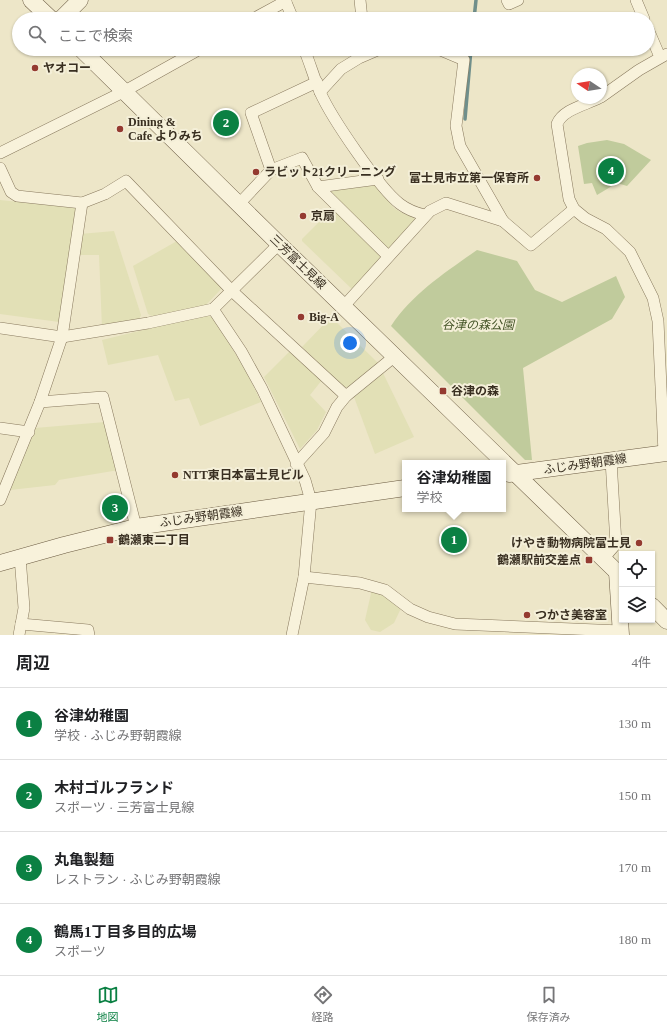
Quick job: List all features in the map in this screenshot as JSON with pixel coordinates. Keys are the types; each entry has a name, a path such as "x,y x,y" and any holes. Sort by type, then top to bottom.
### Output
{"main road":[{"path":"31,0 44,12"},
{"path":"68,12 80,0"},
{"name":"三芳富士見線","path":"88,56 395,356 495,460"},
{"name":"ふじみ野朝霞線","path":"509,474 665,453"},
{"name":"三芳富士見線","path":"509,474 619,574"},
{"name":"ふじみ野朝霞線","path":"0,563 136,527 402,488"},
{"path":"620,587 621,633"},
{"path":"655,609 667,621"}],"street":[{"path":"266,12 286,0 290,12"},
{"path":"360,0 361,12"},
{"path":"507,0 509,4 518,0"},
{"path":"636,0 641,12"},
{"path":"607,93 664,56 655,41"},
{"path":"0,153 123,92 187,56"},
{"path":"307,56 318,87 378,179 399,203 410,211 425,215"},
{"path":"271,170 251,113 318,87 341,69 354,56"},
{"path":"455,56 464,60 456,126 460,146 503,221 531,245 574,209"},
{"path":"585,104 564,114 559,119 557,124 569,199 574,209 585,218 606,229 630,252 653,298 662,321 665,453"},
{"path":"239,204 271,170 302,158 318,187 388,256"},
{"path":"0,168 11,192 17,196 82,203 105,194 126,181 232,291 346,396"},
{"path":"318,187 378,179"},
{"path":"0,500 29,432 62,337 82,203"},
{"path":"344,306 430,211 446,203 503,221"},
{"path":"0,328 62,337 148,323 213,309 279,244"},
{"path":"213,309 242,351 305,480 311,501 304,577 292,635"},
{"path":"296,464 324,433 337,407 346,396 395,356"},
{"path":"40,402 102,397 136,527"},
{"path":"0,428 29,432"},
{"path":"603,558 616,544 610,460"},
{"path":"20,557 24,608 20,629 88,630 89,635"},
{"path":"304,577 360,583 385,590 410,609 428,617 455,624 621,633"}],"shaded area":[{"path":"371,184 376,185 394,208 404,214 414,217 415,222 390,248 385,248 330,193 332,189"},
{"path":"0,200 76,208 59,322 0,314"},
{"path":"333,208 381,255 382,259 354,291 302,241 302,239"},
{"path":"114,231 141,315 139,320 102,328 99,255 77,255 80,234"},
{"path":"177,241 221,282 222,288 206,305 154,317 148,314 133,266"},
{"path":"205,315 212,317 246,371 261,402 200,426 189,398 175,401 158,355 108,365 102,340"},
{"path":"331,317 378,363 349,387 344,387 302,347"},
{"path":"290,351 322,380 310,395 326,412 317,430 300,449 264,377"},
{"path":"383,373 414,437 375,454 354,397"},
{"path":"105,422 119,470 59,480 55,485 10,490 35,428"},
{"path":"372,589 385,594 402,606 394,623 380,632 371,630 365,620"}],"green space":[{"path":"607,140 624,144 651,160 627,186 617,183 597,195 592,183 584,184 578,146"},
{"name":"谷津の森公園","path":"477,250 517,261 535,290 562,302 616,276 625,297 612,319 523,368 532,460 525,460 391,326 409,303 420,293"}],"waterway":[{"path":"475,12 476,0"},
{"path":"465,119 470,56"}],"place":[{"name":"ヤオコー","path":"35,68"},
{"name":"木村ゴルフランド","path":"226,123"},
{"name":"Dining & Cafe よりみち","path":"120,129"},
{"name":"鶴馬1丁目多目的広場","path":"611,171"},
{"name":"ラビット21クリーニング","path":"256,172"},
{"name":"富士見市立第一保育所","path":"537,178"},
{"name":"京扇","path":"303,216"},
{"name":"Big-A","path":"301,317"},
{"name":"谷津の森","path":"443,391"},
{"name":"NTT東日本富士見ビル","path":"175,475"},
{"name":"丸亀製麺","path":"115,508"},
{"name":"鶴瀬東二丁目","path":"110,540"},
{"name":"谷津幼稚園","path":"454,540"},
{"name":"けやき動物病院富士見","path":"639,543"},
{"name":"鶴瀬駅前交差点","path":"589,560"},
{"name":"つかさ美容室","path":"527,615"}]}
